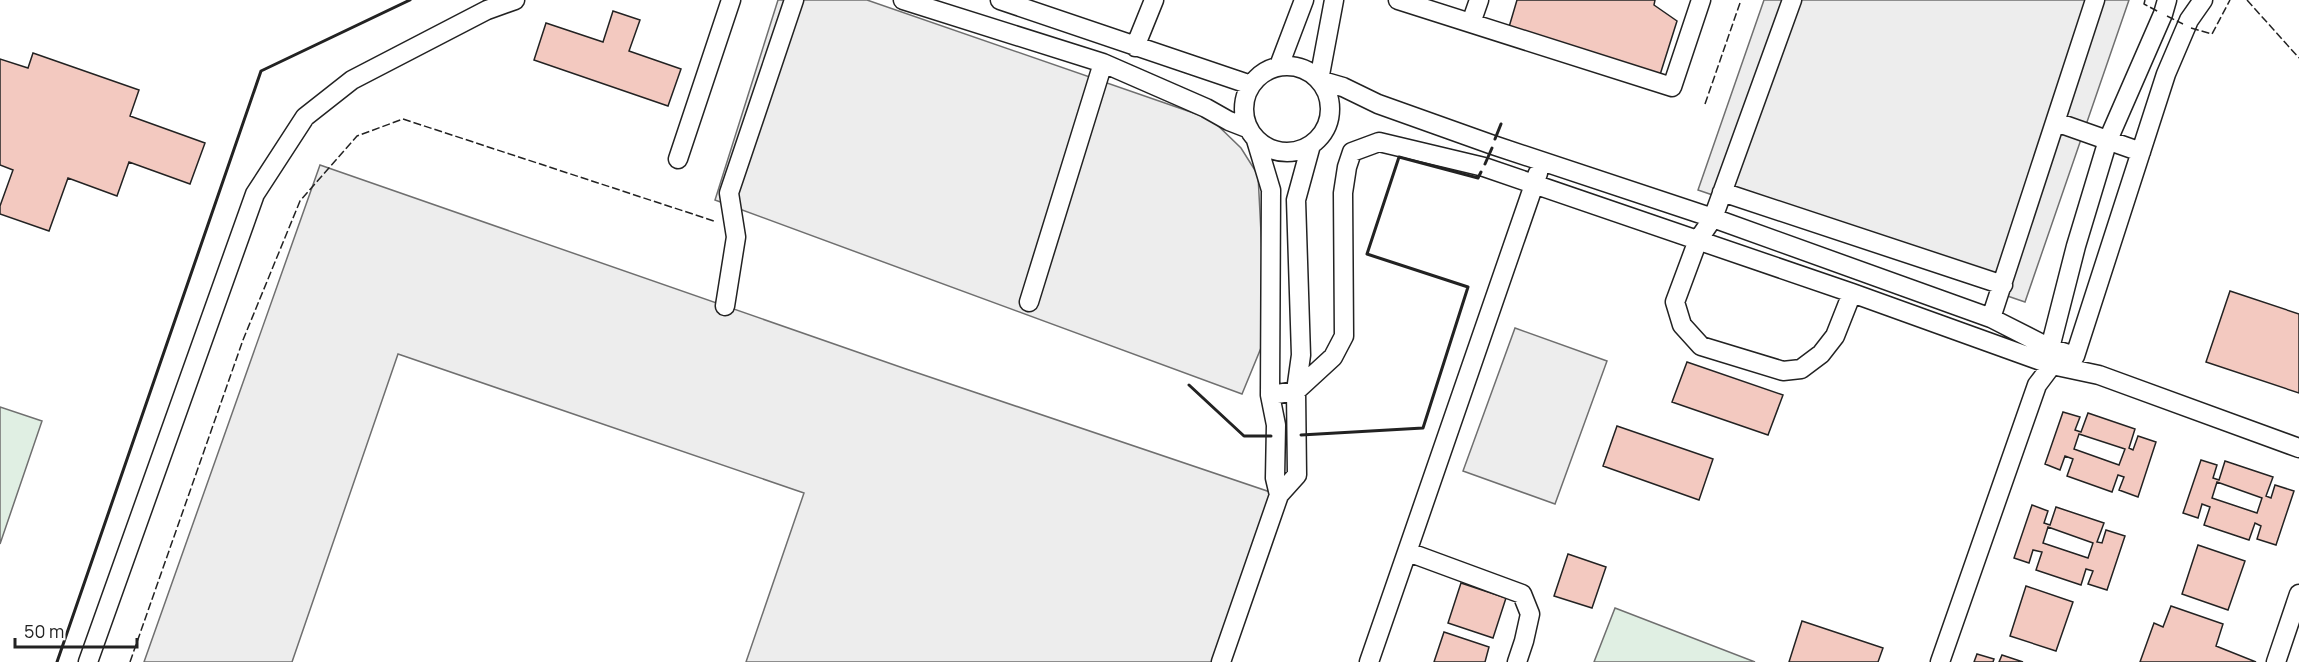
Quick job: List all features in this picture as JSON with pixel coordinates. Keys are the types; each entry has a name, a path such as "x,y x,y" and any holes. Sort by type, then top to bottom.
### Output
{"street":[{"path":"88,662 255,194 305,117 352,80 494,5 515,0"},
{"path":"678,159 731,0"},
{"path":"725,306 736,237 729,193 794,0"},
{"path":"903,0 1103,63 1206,108 1251,134 1268,148 1282,152 1298,151 1311,146 1322,135 1329,122 1330,107 1327,93 1319,80 1334,0"},
{"path":"1000,0 1251,85"},
{"path":"1135,47 1154,0"},
{"path":"1279,66 1304,0"},
{"path":"1472,23 1479,0"},
{"path":"1403,1 1672,87 1701,0"},
{"path":"1792,0 1713,218 1698,240 1675,302 1682,325 1701,346 1783,371 1801,369 1821,354 1835,336 1852,293"},
{"path":"1991,318 2095,0"},
{"path":"1941,662 2037,385 2051,357 2076,246 2108,140 2167,0"},
{"path":"1279,495 1275,478 1276,425 1270,395 1271,190 1243,113 1244,98 1251,85 1268,70 1279,66 1293,66 1307,71 1319,80 1343,87 1378,104 1713,218 1991,318 2051,357 2075,356 2166,74 2189,20 2202,0"},
{"path":"1029,302 1103,63"},
{"path":"2056,122 2141,152"},
{"path":"1270,395 1296,392 1333,357 1344,336 1343,193 1347,167 1352,152 1379,142 1484,167 1852,293 2051,357 2299,448"},
{"path":"1221,662 1279,495 1297,475 1296,392 1300,355 1296,200 1311,146"},
{"path":"1369,662 1543,160"},
{"path":"1722,192 2003,285"},
{"path":"1408,552 1522,594 1530,614 1517,662"},
{"path":"2276,662 2299,594"}],"green space":[{"path":"0,407 42,421 0,544"},
{"path":"1615,608 1755,662 1594,662"}],"shaded area":[{"path":"778,0 867,0 1211,119 1241,148 1258,175 1263,271 1263,343 1242,394 715,200"},
{"path":"1764,0 2129,0 2025,302 1698,190"},
{"path":"320,165 906,369 1279,495 1221,662 746,662 804,493 398,354 292,662 144,662"},
{"path":"1515,328 1607,361 1555,504 1463,471"}],"building":[{"path":"1517,0 1655,0 1654,5 1677,21 1659,78 1509,27"},
{"path":"613,11 640,20 629,51 681,69 668,106 534,60 546,23 603,42"},
{"path":"33,53 139,90 130,116 205,143 190,184 129,162 117,196 68,178 49,231 0,214 0,206 13,170 0,165 0,59 28,68"},
{"path":"2230,291 2299,314 2299,393 2206,362"},
{"path":"1687,362 1783,395 1768,435 1672,402"},
{"path":"2063,412 2080,417 2075,430 2081,432 2088,413 2135,429 2129,448 2133,450 2138,436 2156,442 2138,497 2119,490 2124,477 2118,475 2112,492 2067,476 2073,459 2065,456 2060,470 2045,464","holes":["2079,434 2125,449 2119,465 2074,449"]},
{"path":"1617,426 1713,459 1699,500 1603,466"},
{"path":"2201,460 2217,465 2213,478 2219,480 2225,461 2273,477 2266,496 2271,498 2275,485 2294,491 2276,545 2257,539 2261,526 2255,523 2249,540 2204,525 2210,507 2202,504 2198,518 2183,513","holes":["2217,482 2262,498 2257,513 2212,498"]},
{"path":"2032,505 2048,511 2044,523 2050,525 2056,507 2104,523 2097,542 2102,543 2106,530 2125,536 2107,590 2088,584 2093,571 2086,569 2081,585 2036,570 2042,552 2033,550 2029,563 2014,558","holes":["2048,527 2093,543 2088,558 2043,543"]},
{"path":"2198,545 2245,561 2228,610 2182,594"},
{"path":"1568,554 1606,567 1592,608 1554,596"},
{"path":"1461,583 1506,598 1493,638 1448,623"},
{"path":"2026,586 2073,602 2056,651 2010,636"},
{"path":"2171,606 2223,624 2216,646 2256,662 2140,662 2154,623 2163,627"},
{"path":"1802,621 1883,648 1878,662 1789,662"},
{"path":"1444,632 1489,647 1485,662 1434,662"},
{"path":"1977,654 1994,659 1993,662 1974,662"},
{"path":"2002,655 2023,662 1999,662"}],"fence":[{"path":"1705,104 1741,0"},
{"path":"2145,0 2144,4 2159,12"},
{"path":"2191,28 2212,34 2230,0"},
{"path":"2247,0 2299,58"},
{"path":"2167,16 2183,24"},
{"path":"130,662 243,340 300,201 357,136 403,119 714,221"}],"wall":[{"path":"57,662 261,71 410,0"},
{"path":"1495,139 1501,124"},
{"path":"1485,164 1492,148"},
{"path":"1301,435 1423,428 1468,287 1367,254 1399,157 1478,178 1481,172"},
{"path":"1189,385 1244,436 1271,436"}]}
